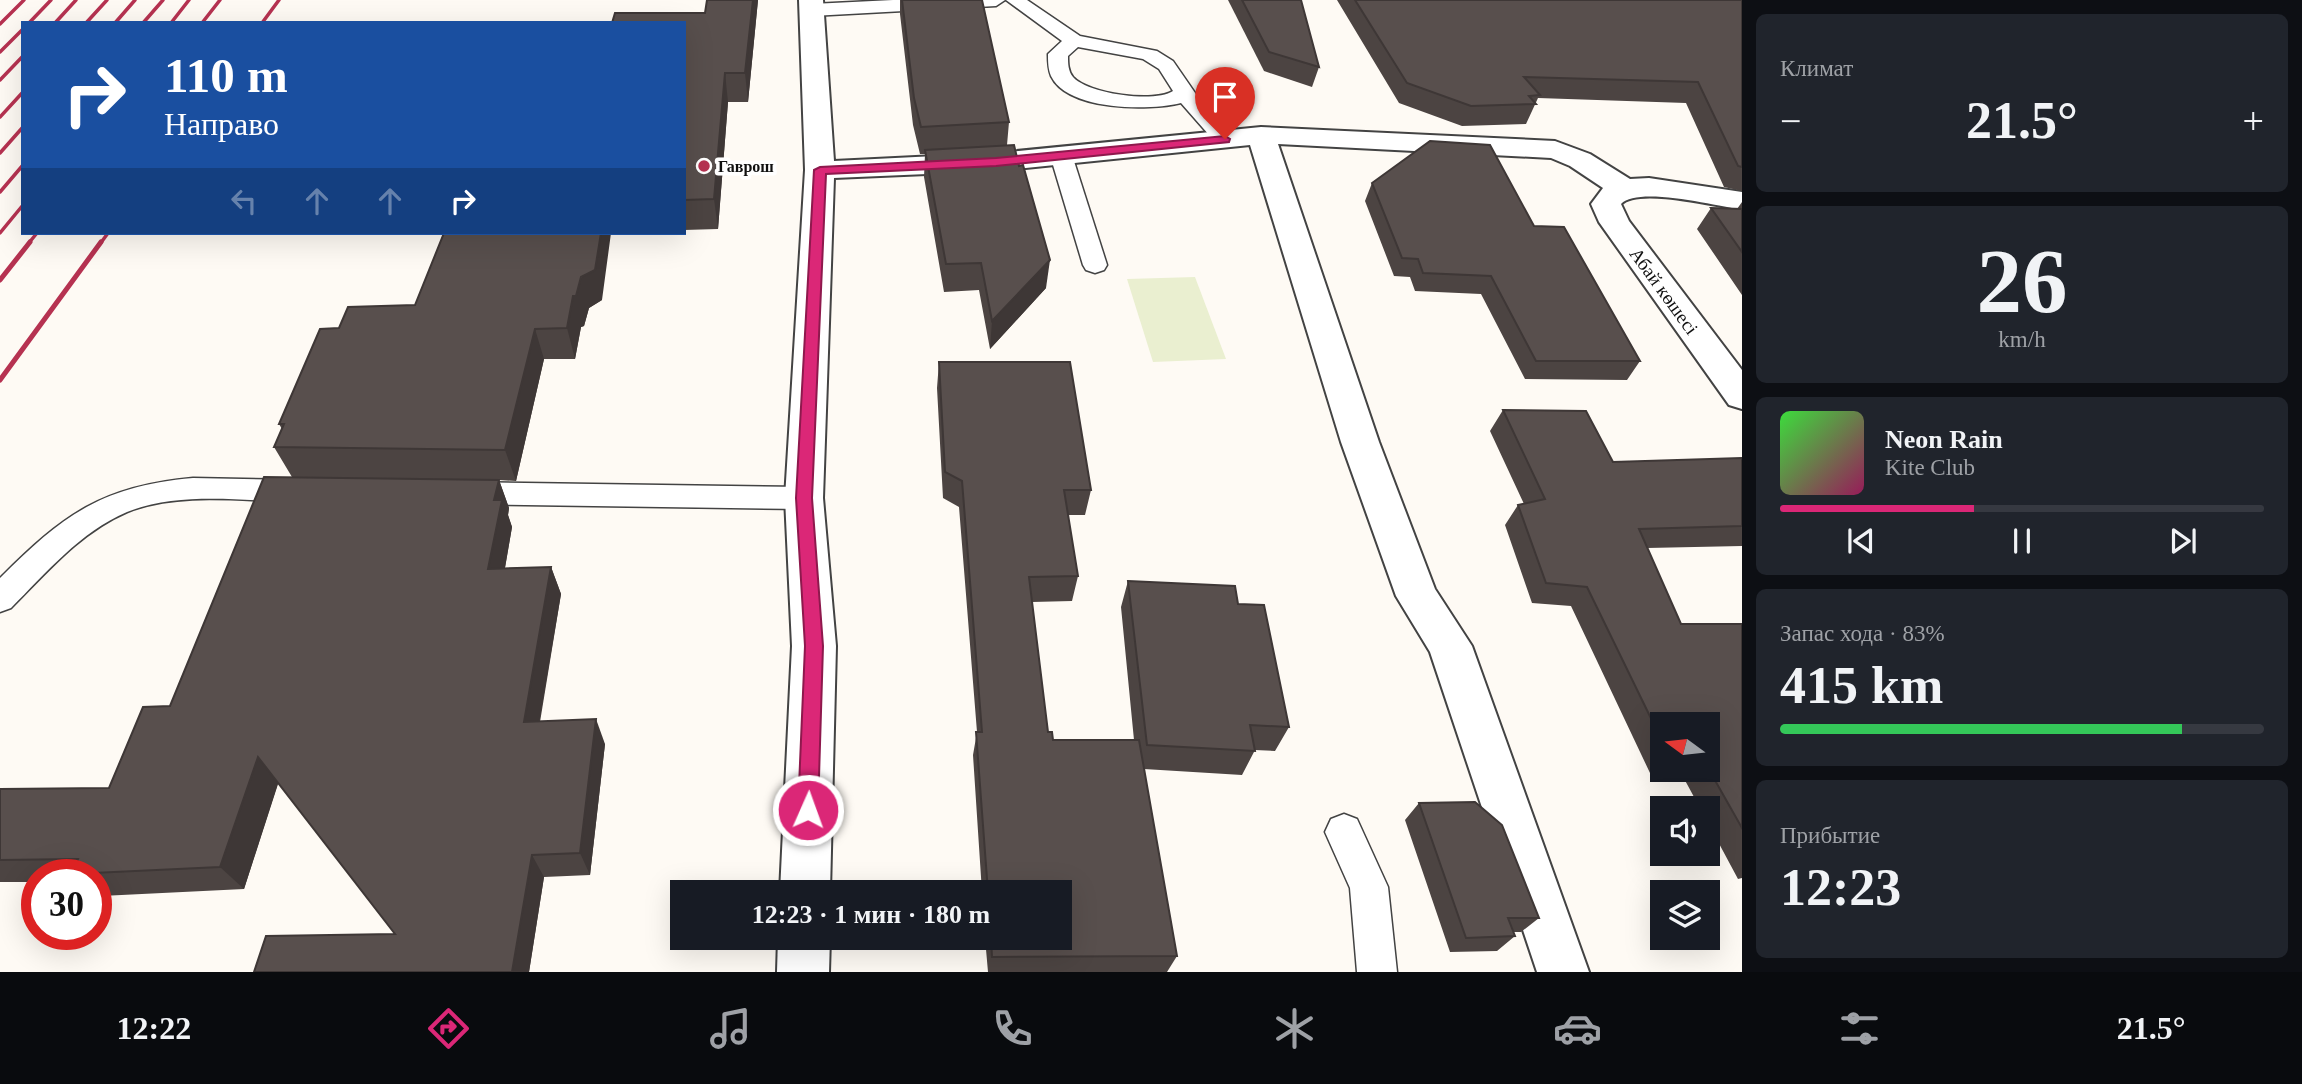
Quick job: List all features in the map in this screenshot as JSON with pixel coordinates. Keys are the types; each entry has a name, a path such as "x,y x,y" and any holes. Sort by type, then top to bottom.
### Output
{"street":[{"path":"805,880 814,646 804,498 820,170 811,5"},
{"path":"820,170 996,162 1243,137 1556,150 1580,160 1595,172 1625,188 1649,187 1742,201"},
{"path":"1243,137 1416,596 1450,646 1563,972"},
{"name":"Абай көшесі","path":"1625,188 1610,196 1606,204 1614,222 1742,396"},
{"path":"803,972 804,950"}],"lane":[{"path":"811,5 996,0"},
{"path":"1015,0 1074,41 1150,55 1166,65 1194,107 1243,137"},
{"path":"1074,41 1058,54 1058,66 1064,80 1085,92 1140,104 1178,98 1183,90"},
{"path":"1061,155 1095,265"},
{"path":"0,599 48,550 94,515 141,496 197,490 321,491"},
{"path":"432,493 804,498"},
{"path":"1344,832 1369,887 1377,972"}],"green space":[{"path":"1195,277 1226,359 1153,362 1127,279"}],"building":[{"path":"707,0 753,0 745,73 725,73 714,199 686,200 686,21 613,21 615,13 705,13"},
{"path":"902,0 982,0 1009,122 921,127 914,98"},
{"path":"1242,0 1301,0 1319,67 1269,52"},
{"path":"1355,0 1742,0 1742,167 1738,166 1698,82 1524,77 1540,95 1529,96 1536,104 1471,106 1407,83"},
{"path":"1430,141 1490,145 1534,226 1564,227 1640,361 1536,361 1491,276 1423,273 1418,259 1402,258 1372,183"},
{"path":"1014,145 1019,166 1023,165 1050,260 992,321 981,263 946,264 925,150"},
{"path":"1711,208 1742,209 1742,252"},
{"path":"443,235 601,235 595,270 581,277 576,296 573,296 567,328 535,329 505,450 274,447 284,424 279,424 320,329 339,328 348,307 415,305"},
{"path":"939,362 1070,362 1091,490 1064,490 1078,576 1029,577 1048,732 1052,732 1053,740 1139,740 1177,956 992,957 992,950 1072,950 1072,880 987,880 976,732 982,732 962,481 945,472"},
{"path":"1503,410 1586,411 1613,462 1742,458 1742,526 1639,529 1681,624 1742,624 1742,828 1716,782 1720,782 1720,712 1650,712 1650,716 1587,587 1546,583 1518,505 1545,499"},
{"path":"264,477 499,480 494,500 502,500 488,569 551,567 524,722 596,719 580,853 532,855 512,972 254,972 266,936 395,934 258,757 220,867 112,872 112,859 0,860 0,789 109,788 143,707 170,706"},
{"path":"1128,581 1235,586 1238,604 1264,605 1289,727 1250,725 1255,751 1147,745"},
{"path":"1475,802 1502,825 1539,918 1508,918 1515,936 1466,938 1419,803"}],"railway":[{"path":"0,24 24,0"},
{"path":"31,21 51,0"},
{"path":"57,21 76,0"},
{"path":"88,21 107,0"},
{"path":"117,21 135,0"},
{"path":"145,21 163,0"},
{"path":"173,21 189,0"},
{"path":"204,21 220,0"},
{"path":"263,21 279,0"},
{"path":"0,52 21,31"},
{"path":"0,80 21,58"},
{"path":"0,117 21,94"},
{"path":"0,153 21,129"},
{"path":"0,192 21,167"},
{"path":"0,233 21,207"},
{"path":"28,244 35,235"},
{"path":"100,244 107,235"},
{"path":"0,280 30,242"},
{"path":"0,380 101,242"}],"place":[{"name":"Гаврош","path":"704,166"}],"route":[{"path":"808,810 814,646 804,498 820,170 996,162 1225,139"}]}
